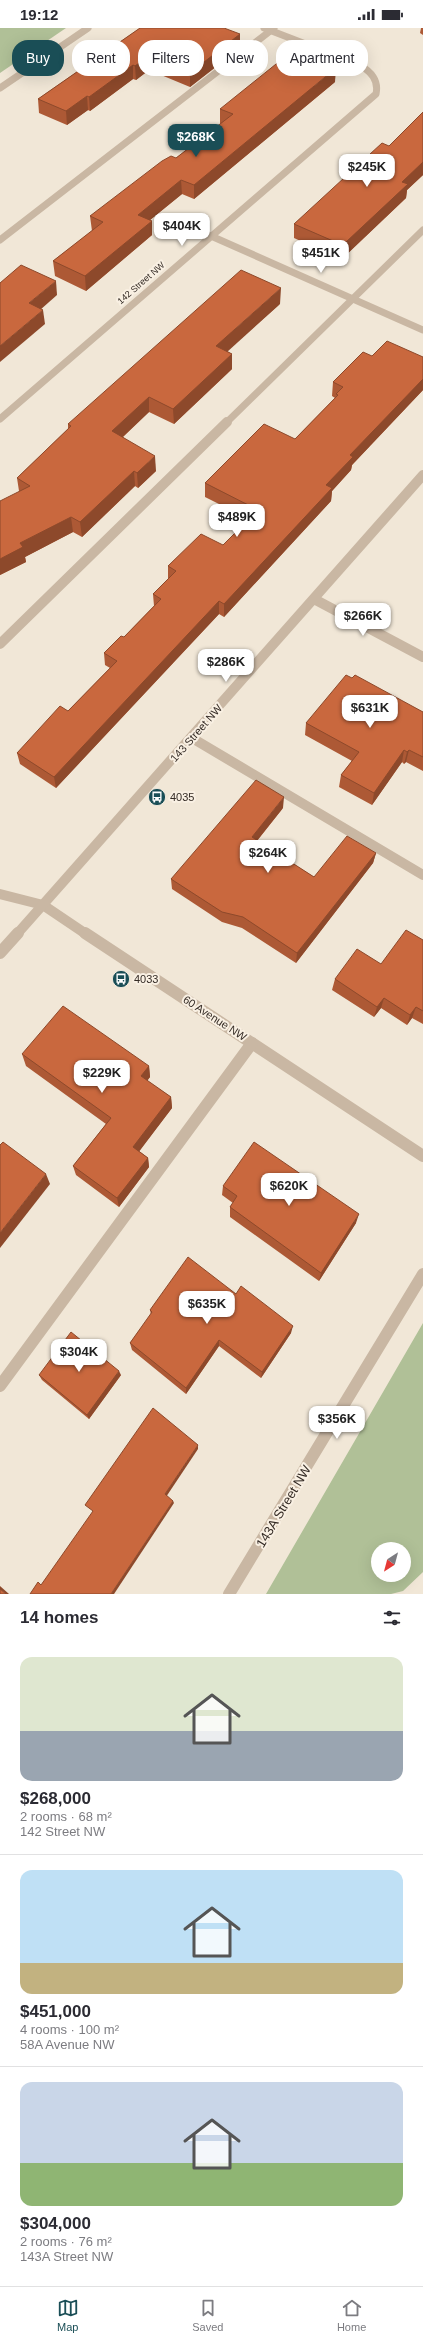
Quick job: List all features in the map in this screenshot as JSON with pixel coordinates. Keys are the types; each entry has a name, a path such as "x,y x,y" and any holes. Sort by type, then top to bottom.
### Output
{"street":[{"path":"0,88 88,28"},
{"path":"0,240 270,29"},
{"name":"142 Street NW","path":"0,419 370,100 378,89 376,80 368,70 356,63 270,29"},
{"path":"0,644 423,230"},
{"path":"211,236 423,330"},
{"name":"143 Street NW","path":"0,953 192,738 423,475"},
{"path":"314,599 423,657"},
{"path":"192,738 423,875"},
{"name":"60 Avenue NW","path":"0,894 43,905 423,1156"},
{"path":"0,1386 252,1043"},
{"name":"143A Street NW","path":"229,1594 423,1274"}],"green space":[{"path":"0,28 66,28 48,40 12,40 12,65 0,73"},
{"path":"423,1323 423,1572 403,1591 391,1594 266,1594"}],"building":[{"path":"140,28 224,28 240,34 232,40 212,40 212,56 204,62 204,40 138,40 138,64 130,67 130,40 123,40"},
{"path":"276,64 276,76 326,76 194,185 181,180 138,215 152,221 85,276 53,261 103,222 90,216 162,161 171,156 176,158 233,114 220,109 261,76 268,76 268,70"},
{"path":"72,75 118,76 89,97 87,96 66,111 38,99"},
{"path":"423,112 423,162 402,182 408,184 346,242 343,241 340,244 294,224 382,143 389,146"},
{"path":"21,265 56,281 29,303 43,310 0,346 0,283"},
{"path":"241,270 281,288 216,346 232,354 173,409 149,397 112,431 155,456 137,473 134,471 80,522 71,517 20,543 23,547 0,559 0,501 30,486 17,478 71,426 68,424"},
{"path":"387,341 423,357 423,379 350,455 353,457 326,485 332,488 224,604 219,601 54,777 17,753 60,706 68,711 117,661 104,653 121,636 124,637 161,599 153,594 176,571 168,566 201,534 223,545 258,510 205,483 264,424 295,439 338,395 336,394 343,387 333,382 363,352 372,356"},
{"path":"346,675 352,678 355,675 423,712 423,757 409,750 407,752 404,750 374,793 341,775 359,752 306,723"},
{"path":"256,780 284,797 252,837 314,877 347,836 376,853 297,953 243,917 222,912 171,879"},
{"path":"406,930 423,940 423,1011 416,1007 410,1015 384,998 377,1007 335,979 357,949 381,964"},
{"path":"63,1006 149,1066 141,1076 171,1097 133,1147 148,1158 117,1198 73,1166 111,1118 22,1054"},
{"path":"3,1142 46,1174 0,1233 0,1145"},
{"path":"254,1142 359,1214 321,1273 230,1207 237,1196 223,1186"},
{"path":"188,1257 236,1294 241,1286 293,1326 262,1372 219,1340 186,1388 130,1343 152,1312 150,1310"},
{"path":"71,1332 119,1371 87,1415 39,1375"},
{"path":"153,1408 198,1445 165,1494 173,1501 111,1594 30,1594 38,1582 41,1585 93,1511 85,1505"},
{"path":"0,1589 6,1594 0,1594"}],"place":[{"name":"4035","path":"157,797"},
{"name":"4033","path":"121,979"}]}
